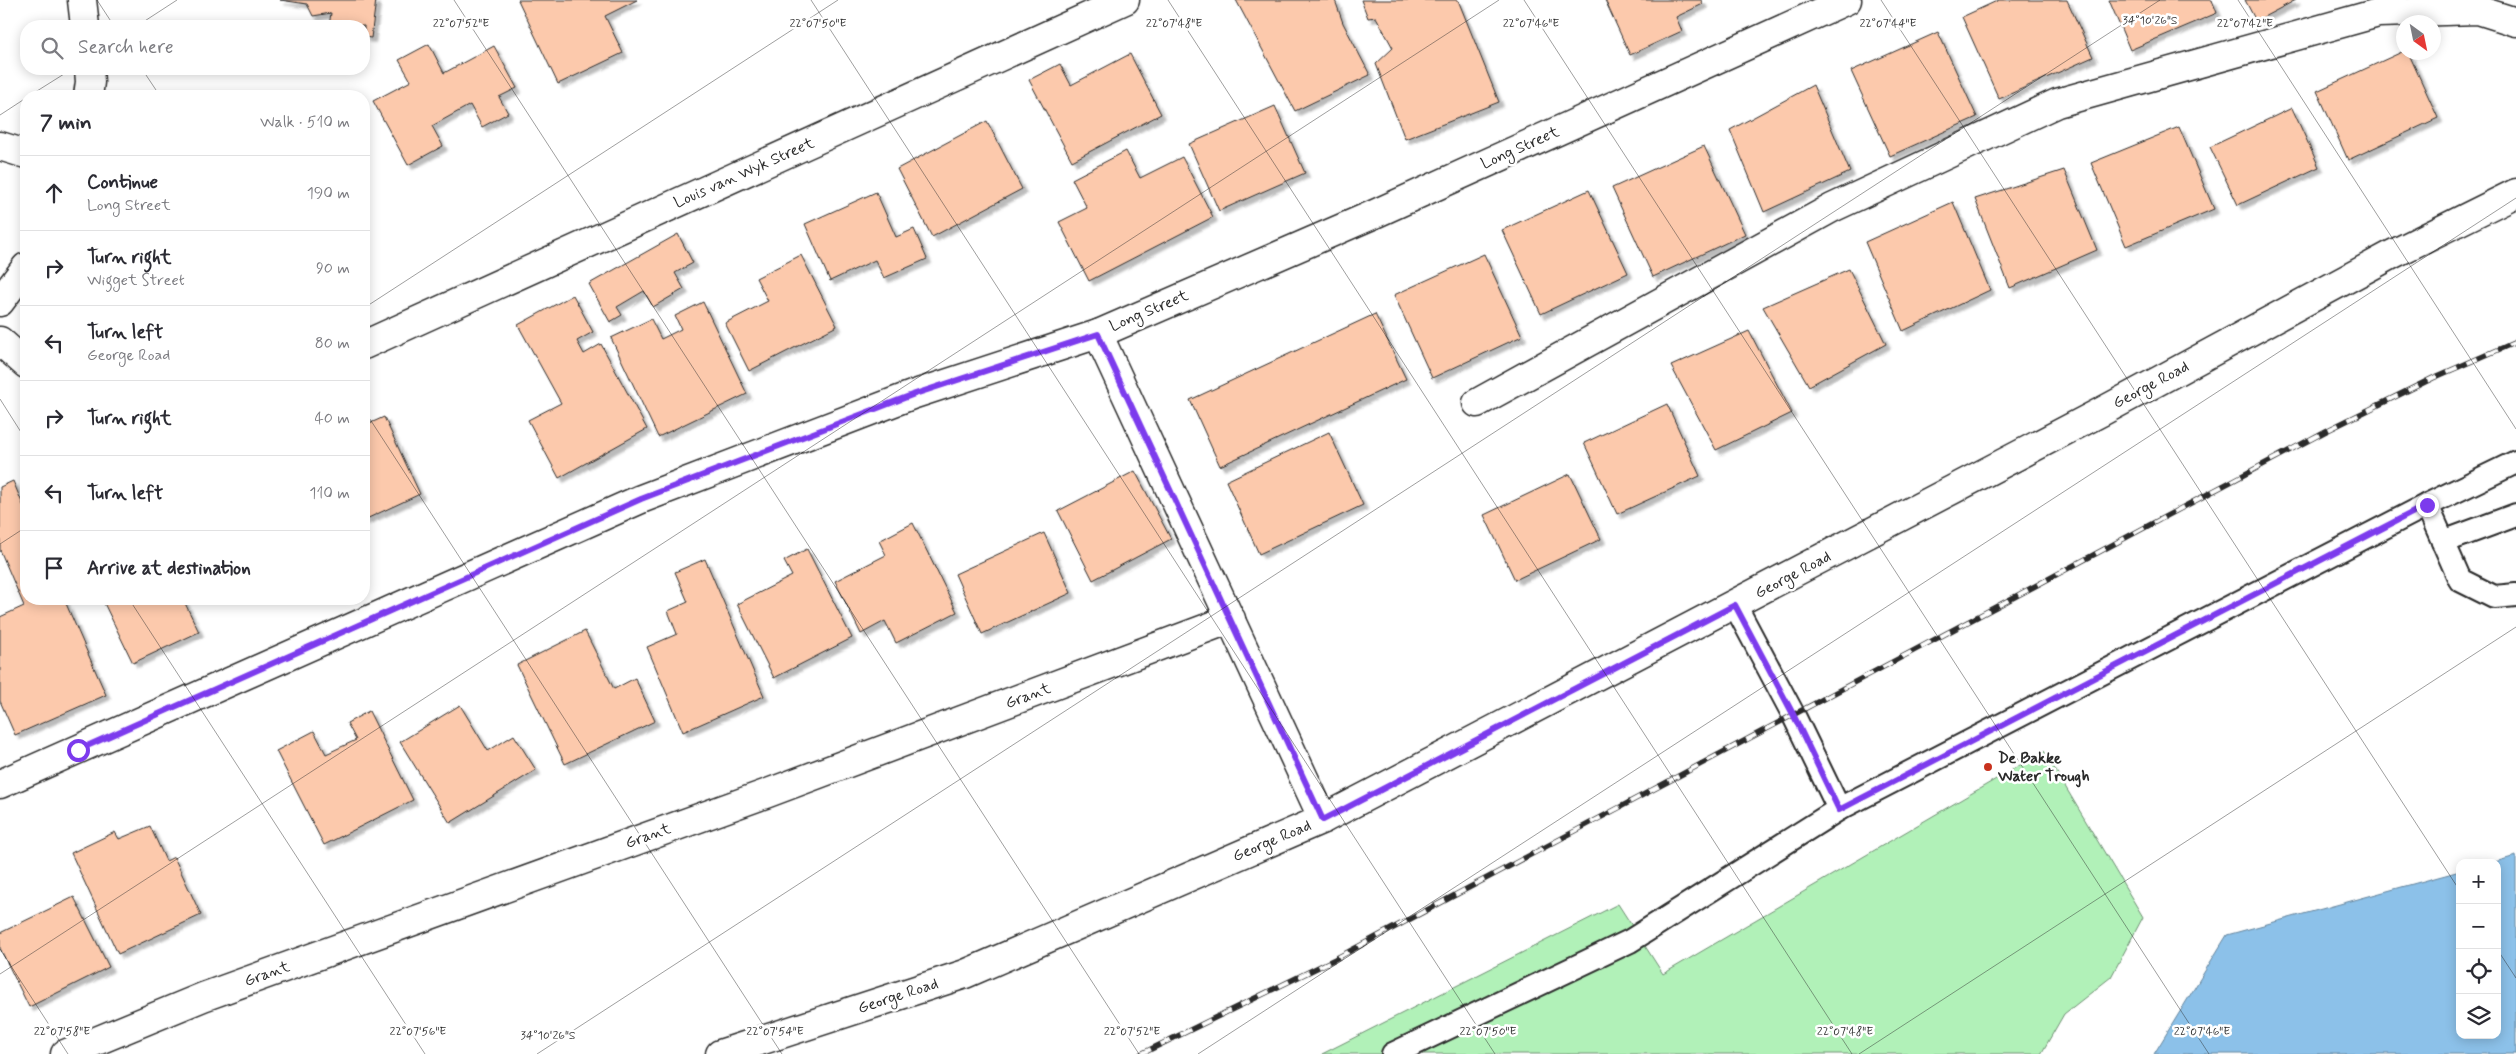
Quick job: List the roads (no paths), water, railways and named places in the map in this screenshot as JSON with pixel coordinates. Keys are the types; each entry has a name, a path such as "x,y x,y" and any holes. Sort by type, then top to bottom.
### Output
{"street":[{"path":"82,0 84,20"},
{"name":"Louis van Wyk Street","path":"370,342 1125,0"},
{"name":"Long Street","path":"0,784 641,499 912,395 1098,334 1379,212 1847,0"},
{"path":"1477,403 1832,208 2057,103 2378,14 2478,10 2516,22"},
{"path":"89,75 89,90"},
{"path":"0,146 20,152"},
{"name":"George Road","path":"720,1054 966,974 1323,820 2101,412 2393,254 2516,193"},
{"path":"0,302 20,275"},
{"path":"1098,334 1323,820"},
{"path":"0,340 20,358"},
{"name":"Grant","path":"65,1054 203,997 768,793 1231,619"}],"lane":[{"path":"1393,1054 1630,941 1839,810 2427,505 2516,462"},
{"path":"2427,505 2460,580 2494,597 2516,595"},
{"path":"2443,542 2516,515"},
{"path":"1735,605 1793,714 1839,810"}],"water":[{"path":"2516,856 2516,1054 2154,1054 2227,935 2456,872 2456,1039 2501,1039 2501,860"}],"railway":[{"path":"1141,1054 1335,959 2326,431 2433,378 2516,342"}],"place":[{"name":"De Bakke Water Trough","path":"1988,767"}]}
